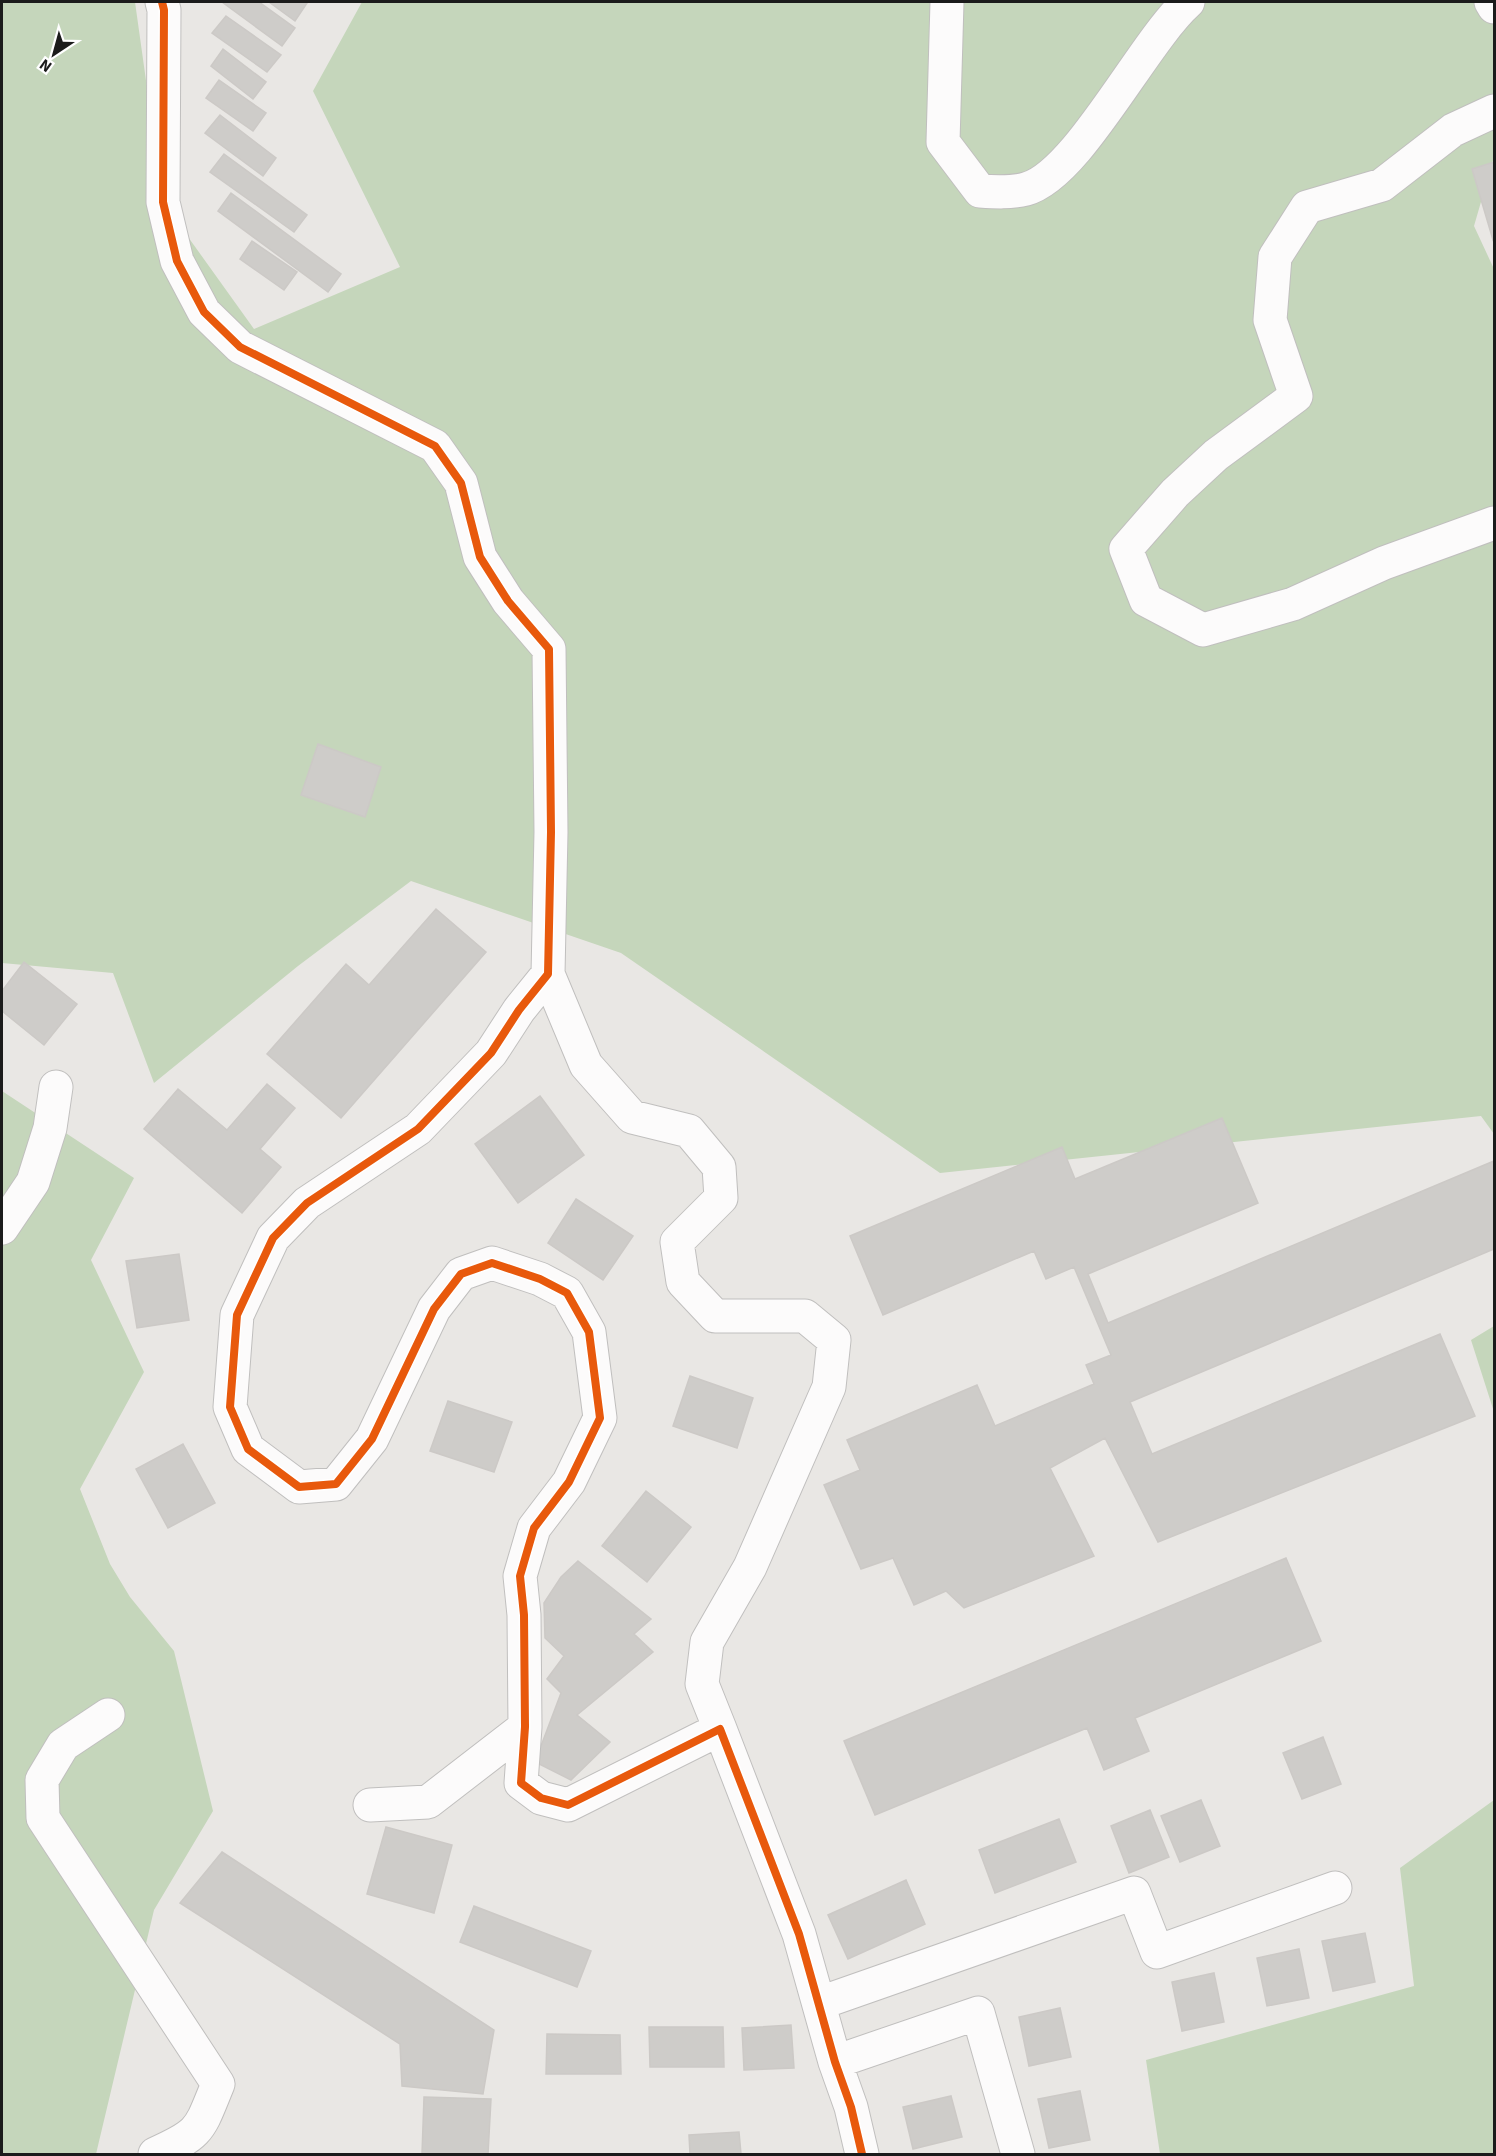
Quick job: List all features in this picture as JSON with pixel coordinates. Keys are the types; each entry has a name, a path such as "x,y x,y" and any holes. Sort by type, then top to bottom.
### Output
{"street":[{"path":"162,2 164,10 163,202 177,261 204,312 240,347 435,446 461,483 480,557 508,601 549,649 551,832 548,974 586,1065 632,1117 688,1131 719,1167 721,1198 677,1242 683,1282 715,1316 805,1316 834,1341 829,1387 750,1567 707,1642 702,1684 799,1934 835,2062 851,2107 862,2154"},
{"path":"947,2 943,142 980,191 1006,192 1027,189 1058,171 1188,2"},
{"path":"1491,2 1494,7"},
{"path":"1494,111 1454,130 1382,185 1307,207 1275,257 1270,320 1296,396 1216,455 1175,493 1126,549 1146,600 1203,630 1293,604 1384,563 1494,523"},
{"path":"548,974 519,1010 491,1053 418,1129 307,1203 273,1238 237,1315 230,1407 248,1449 270,1467 299,1487 336,1484 372,1438 434,1309 461,1274 492,1263 540,1279 567,1293 589,1332 600,1418 569,1482 534,1528 520,1576 524,1615 525,1727 521,1783 541,1798 568,1805 720,1729"},
{"path":"2,1228 33,1182 50,1128 56,1087"},
{"path":"108,1715 63,1745 42,1780 43,1818 218,2084 199,2129 186,2141 155,2154"},
{"path":"370,1805 428,1802 525,1727"},
{"path":"820,2003 1134,1893 1157,1952 1335,1888"},
{"path":"835,2062 978,2013 1018,2154"}],"green space":[{"path":"2,2 135,2 163,202 254,329 400,267 313,91 362,2 1494,2 1494,157 1474,226 1494,269 1494,1134 1481,1116 940,1173 621,953 411,881 298,966 154,1083 113,973 2,963"},
{"path":"2,1091 134,1178 91,1260 144,1372 80,1489 110,1564 130,1597 174,1651 213,1811 154,1910 96,2154 2,2154"},
{"path":"1494,1326 1494,1412 1471,1340"},
{"path":"1494,1800 1494,2154 1160,2154 1146,2060 1414,1986 1400,1868"}],"building":[{"path":"222,2 259,2 295,28 282,46"},
{"path":"269,2 306,2 307,3 295,21"},
{"path":"226,16 281,55 267,72 212,33"},
{"path":"223,49 266,82 253,99 211,66"},
{"path":"219,80 266,113 253,131 206,98"},
{"path":"220,115 276,158 263,176 205,133"},
{"path":"224,154 307,215 294,232 210,172"},
{"path":"1494,162 1494,239 1493,240 1472,169"},
{"path":"231,193 341,274 328,292 218,211"},
{"path":"252,241 297,272 284,290 240,259"},
{"path":"318,744 381,767 365,817 301,795"},
{"path":"436,909 486,952 341,1118 267,1054 346,964 369,985"},
{"path":"24,962 77,1004 44,1045 2,1011 2,991"},
{"path":"267,1084 295,1108 260,1149 281,1167 242,1213 144,1129 178,1089 227,1130"},
{"path":"540,1096 584,1155 518,1203 475,1144"},
{"path":"1222,1118 1258,1203 1088,1274 1108,1323 1494,1161 1494,1249 1130,1402 1152,1454 1440,1334 1475,1416 1158,1542 1105,1438 1050,1468 1094,1556 964,1608 946,1591 914,1605 893,1558 861,1569 824,1485 860,1470 847,1440 977,1385 995,1426 1094,1384 1086,1365 1111,1355 1074,1267 1046,1279 1034,1251 883,1315 850,1236 1062,1147 1075,1179"},
{"path":"576,1199 633,1236 603,1280 548,1243"},
{"path":"179,1254 189,1320 137,1328 126,1261"},
{"path":"690,1376 753,1398 737,1448 673,1426"},
{"path":"448,1401 512,1422 494,1472 430,1451"},
{"path":"183,1444 215,1503 168,1528 136,1469"},
{"path":"646,1491 691,1527 647,1582 602,1546"},
{"path":"1286,1558 1321,1641 1135,1718 1149,1751 1104,1770 1087,1728 875,1815 844,1741"},
{"path":"578,1561 651,1619 634,1634 653,1652 577,1715 610,1742 571,1780 535,1762 561,1693 547,1679 564,1656 545,1638 544,1603 561,1577"},
{"path":"1323,1737 1341,1784 1302,1799 1283,1753"},
{"path":"1201,1800 1220,1846 1180,1862 1161,1816"},
{"path":"1150,1810 1169,1857 1129,1873 1111,1826"},
{"path":"1059,1819 1076,1862 995,1893 979,1850"},
{"path":"386,1827 452,1845 434,1913 367,1894"},
{"path":"222,1852 494,2030 483,2094 402,2086 400,2044 180,1903"},
{"path":"906,1880 925,1924 848,1959 828,1915"},
{"path":"474,1906 591,1951 577,1987 460,1942"},
{"path":"1365,1933 1375,1982 1333,1991 1322,1941"},
{"path":"1299,1949 1309,1998 1267,2006 1257,1958"},
{"path":"1214,1973 1224,2022 1182,2031 1172,1982"},
{"path":"1060,2008 1071,2057 1029,2066 1019,2017"},
{"path":"791,2025 794,2068 744,2070 742,2028"},
{"path":"649,2027 723,2027 724,2067 650,2067"},
{"path":"547,2034 620,2035 621,2074 546,2074"},
{"path":"1080,2091 1090,2140 1049,2148 1038,2099"},
{"path":"951,2096 962,2137 913,2149 903,2107"},
{"path":"424,2097 491,2099 488,2154 422,2154"},
{"path":"739,2132 741,2154 690,2154 689,2135"}],"cycle path":[{"path":"162,2 164,10 163,202 177,261 204,312 240,347 435,446 461,483 480,557 508,601 549,649 551,832 548,974 519,1010 491,1053 418,1129 307,1203 273,1238 237,1315 230,1407 248,1449 299,1487 336,1484 372,1439 434,1309 461,1274 492,1263 540,1279 567,1293 589,1332 600,1418 569,1482 534,1528 520,1576 524,1615 525,1727 521,1783 541,1798 568,1805 720,1729 799,1934 835,2062 851,2107 862,2154"}]}
